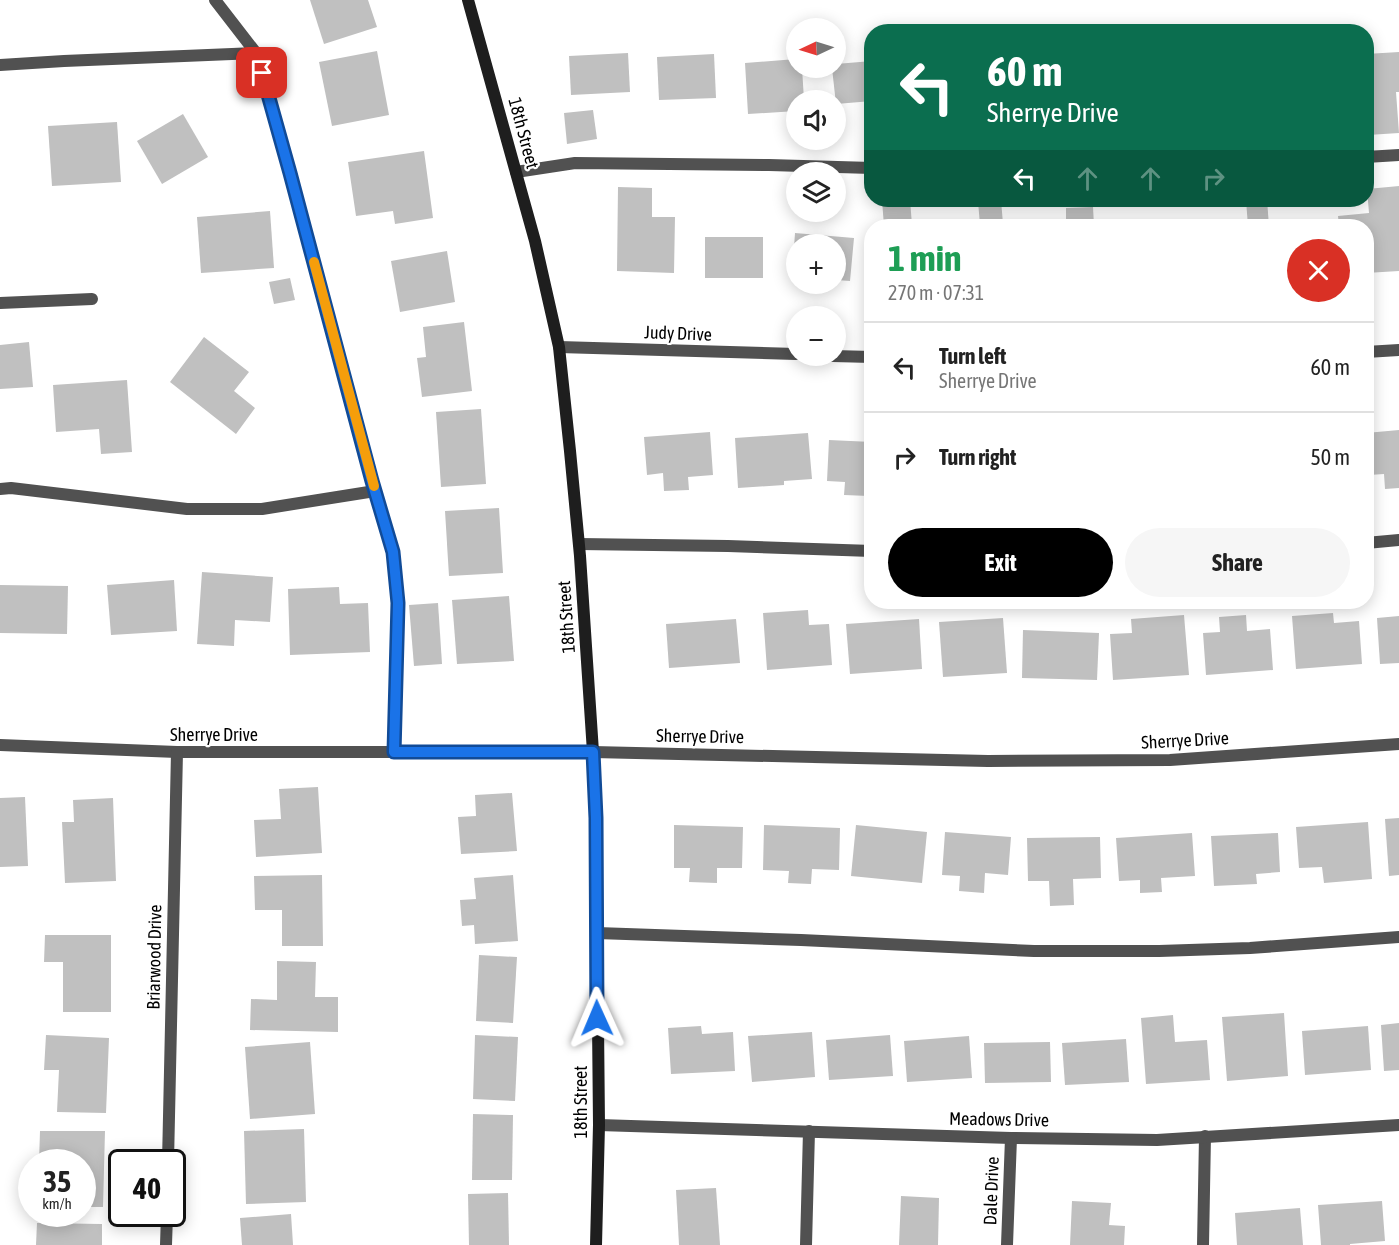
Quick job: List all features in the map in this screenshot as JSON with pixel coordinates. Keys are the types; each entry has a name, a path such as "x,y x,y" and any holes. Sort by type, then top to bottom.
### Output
{"street":[{"path":"215,0 256,53 393,552 398,603 394,752"},
{"name":"18th Street","path":"468,0 535,241 559,347 579,544 596,818 599,1125 596,1245"},
{"path":"0,66 256,53"},
{"path":"1374,157 1399,155"},
{"path":"516,172 576,163 864,168"},
{"path":"0,303 92,299"},
{"name":"Judy Drive","path":"559,347 786,354"},
{"path":"1374,352 1399,350"},
{"path":"846,356 864,357"},
{"path":"0,489 11,488 187,509 262,509 375,491"},
{"path":"1374,542 1399,540"},
{"path":"579,544 864,551"},
{"name":"Sherrye Drive","path":"0,745 177,752 593,752 988,761 1170,760 1399,744"},
{"name":"Briarwood Drive","path":"168,1149 177,752"},
{"path":"597,933 813,940 1034,951 1159,951 1238,948 1399,937"},
{"name":"Meadows Drive","path":"599,1125 1157,1140 1399,1125"},
{"path":"806,1245 809,1131"},
{"path":"1203,1245 1205,1136"},
{"name":"Dale Drive","path":"1007,1245 1011,1137"},
{"path":"166,1245 167,1227"}],"building":[{"path":"310,0 368,0 377,27 324,44"},
{"path":"377,51 389,115 332,126 319,62"},
{"path":"1399,52 1399,92 1396,92 1399,133 1374,135 1374,54"},
{"path":"628,53 630,92 571,95 569,56"},
{"path":"714,54 716,98 659,100 657,57"},
{"path":"786,60 786,78 803,78 803,90 786,90 786,112 748,114 745,63"},
{"path":"864,62 864,102 846,103 846,90 834,90 833,78 846,78 846,63"},
{"path":"593,110 597,139 567,144 564,113"},
{"path":"183,114 208,157 162,184 137,141"},
{"path":"117,122 121,182 52,186 48,126"},
{"path":"424,151 433,218 395,224 393,211 356,216 348,162"},
{"path":"1399,186 1399,271 1374,273 1374,219 1338,219 1338,216 1369,213 1368,207 1374,207 1374,188"},
{"path":"618,187 652,188 652,217 675,217 674,273 617,271"},
{"path":"883,207 911,207 912,219 883,219"},
{"path":"978,207 1002,207 1003,219 980,219"},
{"path":"1093,207 1094,219 1066,219 1066,208"},
{"path":"1247,207 1268,207 1268,219 1247,219"},
{"path":"270,211 274,268 201,273 197,217"},
{"path":"705,237 763,237 763,278 705,278"},
{"path":"846,237 854,238 850,281 846,281"},
{"path":"447,251 455,302 400,312 391,261"},
{"path":"290,278 295,300 274,304 269,282"},
{"path":"464,322 472,391 422,397 417,358 426,357 423,327"},
{"path":"204,337 249,372 234,391 255,408 236,434 170,382"},
{"path":"29,342 33,387 0,389 0,345"},
{"path":"127,380 132,452 101,454 99,429 56,432 53,385"},
{"path":"481,409 486,484 441,487 436,412"},
{"path":"1399,430 1399,488 1385,489 1384,474 1374,475 1374,432"},
{"path":"710,432 713,475 688,477 689,490 664,491 663,473 647,475 644,437"},
{"path":"808,433 812,479 784,481 784,485 738,488 735,438"},
{"path":"829,440 864,442 864,496 844,495 845,482 827,481"},
{"path":"499,508 503,573 449,576 445,511"},
{"path":"202,572 273,577 270,622 235,620 234,646 197,644"},
{"path":"174,580 177,631 111,635 107,585"},
{"path":"0,585 68,586 67,634 0,633"},
{"path":"339,587 340,604 368,603 370,652 290,655 288,589"},
{"path":"509,596 514,661 457,664 452,600"},
{"path":"438,603 442,664 414,666 409,605"},
{"path":"808,610 809,625 829,624 832,665 767,670 763,613"},
{"path":"1333,613 1334,623 1359,621 1362,664 1296,669 1292,616"},
{"path":"1184,615 1189,675 1113,680 1110,634 1132,633 1131,619"},
{"path":"1246,615 1247,631 1270,629 1273,670 1206,675 1203,633 1220,632 1219,617"},
{"path":"1399,616 1399,663 1380,664 1377,618"},
{"path":"1003,618 1007,673 943,677 939,622"},
{"path":"736,619 740,663 669,668 666,624"},
{"path":"919,619 922,669 850,674 846,624"},
{"path":"1023,630 1099,633 1097,680 1022,678"},
{"path":"318,787 322,853 256,857 254,820 281,819 279,789"},
{"path":"512,793 517,851 461,854 458,817 476,816 475,795"},
{"path":"25,797 28,866 0,867 0,798"},
{"path":"113,798 116,881 65,883 62,822 74,822 73,800"},
{"path":"1399,818 1399,875 1389,876 1385,819"},
{"path":"1368,822 1372,879 1324,883 1322,867 1299,868 1296,827"},
{"path":"674,825 743,827 742,868 717,868 717,883 689,882 690,868 674,868"},
{"path":"764,825 840,828 839,870 812,869 811,884 788,883 789,871 763,870"},
{"path":"856,825 927,832 922,883 851,876"},
{"path":"945,832 1011,837 1008,875 985,873 984,893 959,891 960,876 942,875"},
{"path":"1192,833 1195,876 1161,878 1162,892 1140,893 1140,880 1119,881 1116,838"},
{"path":"1278,833 1280,872 1256,874 1257,884 1214,886 1211,836"},
{"path":"1100,837 1101,878 1073,879 1074,905 1050,906 1049,881 1028,881 1027,838"},
{"path":"322,875 323,946 282,946 282,910 255,910 254,876"},
{"path":"513,875 518,941 475,944 474,925 462,926 460,900 476,899 474,878"},
{"path":"45,935 111,935 111,1012 63,1012 63,962 44,962"},
{"path":"479,955 517,957 513,1023 476,1021"},
{"path":"277,961 316,962 315,997 338,997 338,1032 250,1030 251,999 277,1000"},
{"path":"1284,1013 1288,1076 1227,1081 1222,1017"},
{"path":"1173,1015 1175,1042 1207,1040 1210,1080 1146,1084 1141,1018"},
{"path":"1399,1023 1399,1070 1384,1071 1381,1025"},
{"path":"701,1026 702,1034 733,1032 735,1071 671,1074 668,1028"},
{"path":"1368,1026 1371,1070 1305,1075 1302,1031"},
{"path":"812,1032 815,1077 752,1082 748,1036"},
{"path":"46,1035 109,1038 106,1113 57,1112 59,1070 44,1070"},
{"path":"475,1035 518,1037 515,1101 473,1099"},
{"path":"890,1035 893,1076 829,1080 826,1040"},
{"path":"969,1036 972,1078 907,1082 904,1041"},
{"path":"1126,1039 1129,1082 1065,1085 1062,1043"},
{"path":"310,1042 315,1114 250,1119 245,1047"},
{"path":"1050,1042 1051,1082 985,1083 984,1043"},
{"path":"473,1114 513,1115 512,1180 472,1180"},
{"path":"304,1129 306,1202 246,1204 244,1131"},
{"path":"40,1131 105,1131 103,1207 96,1207 96,1149 39,1149"},
{"path":"716,1188 720,1245 679,1245 676,1190"},
{"path":"508,1193 509,1245 469,1245 468,1194"},
{"path":"901,1196 939,1198 938,1245 899,1245"},
{"path":"1072,1201 1111,1203 1109,1225 1125,1226 1124,1245 1070,1245"},
{"path":"1382,1201 1385,1241 1350,1245 1321,1245 1318,1205"},
{"path":"1300,1208 1303,1245 1237,1245 1235,1213"},
{"path":"291,1214 293,1245 242,1245 240,1218"},
{"path":"96,1224 102,1224 102,1245 36,1245 37,1227 96,1227"}],"slow traffic":[{"path":"314,262 374,486"}],"route":[{"path":"262,73 393,552 398,603 394,752 593,752 596,818 597,1018"}]}
